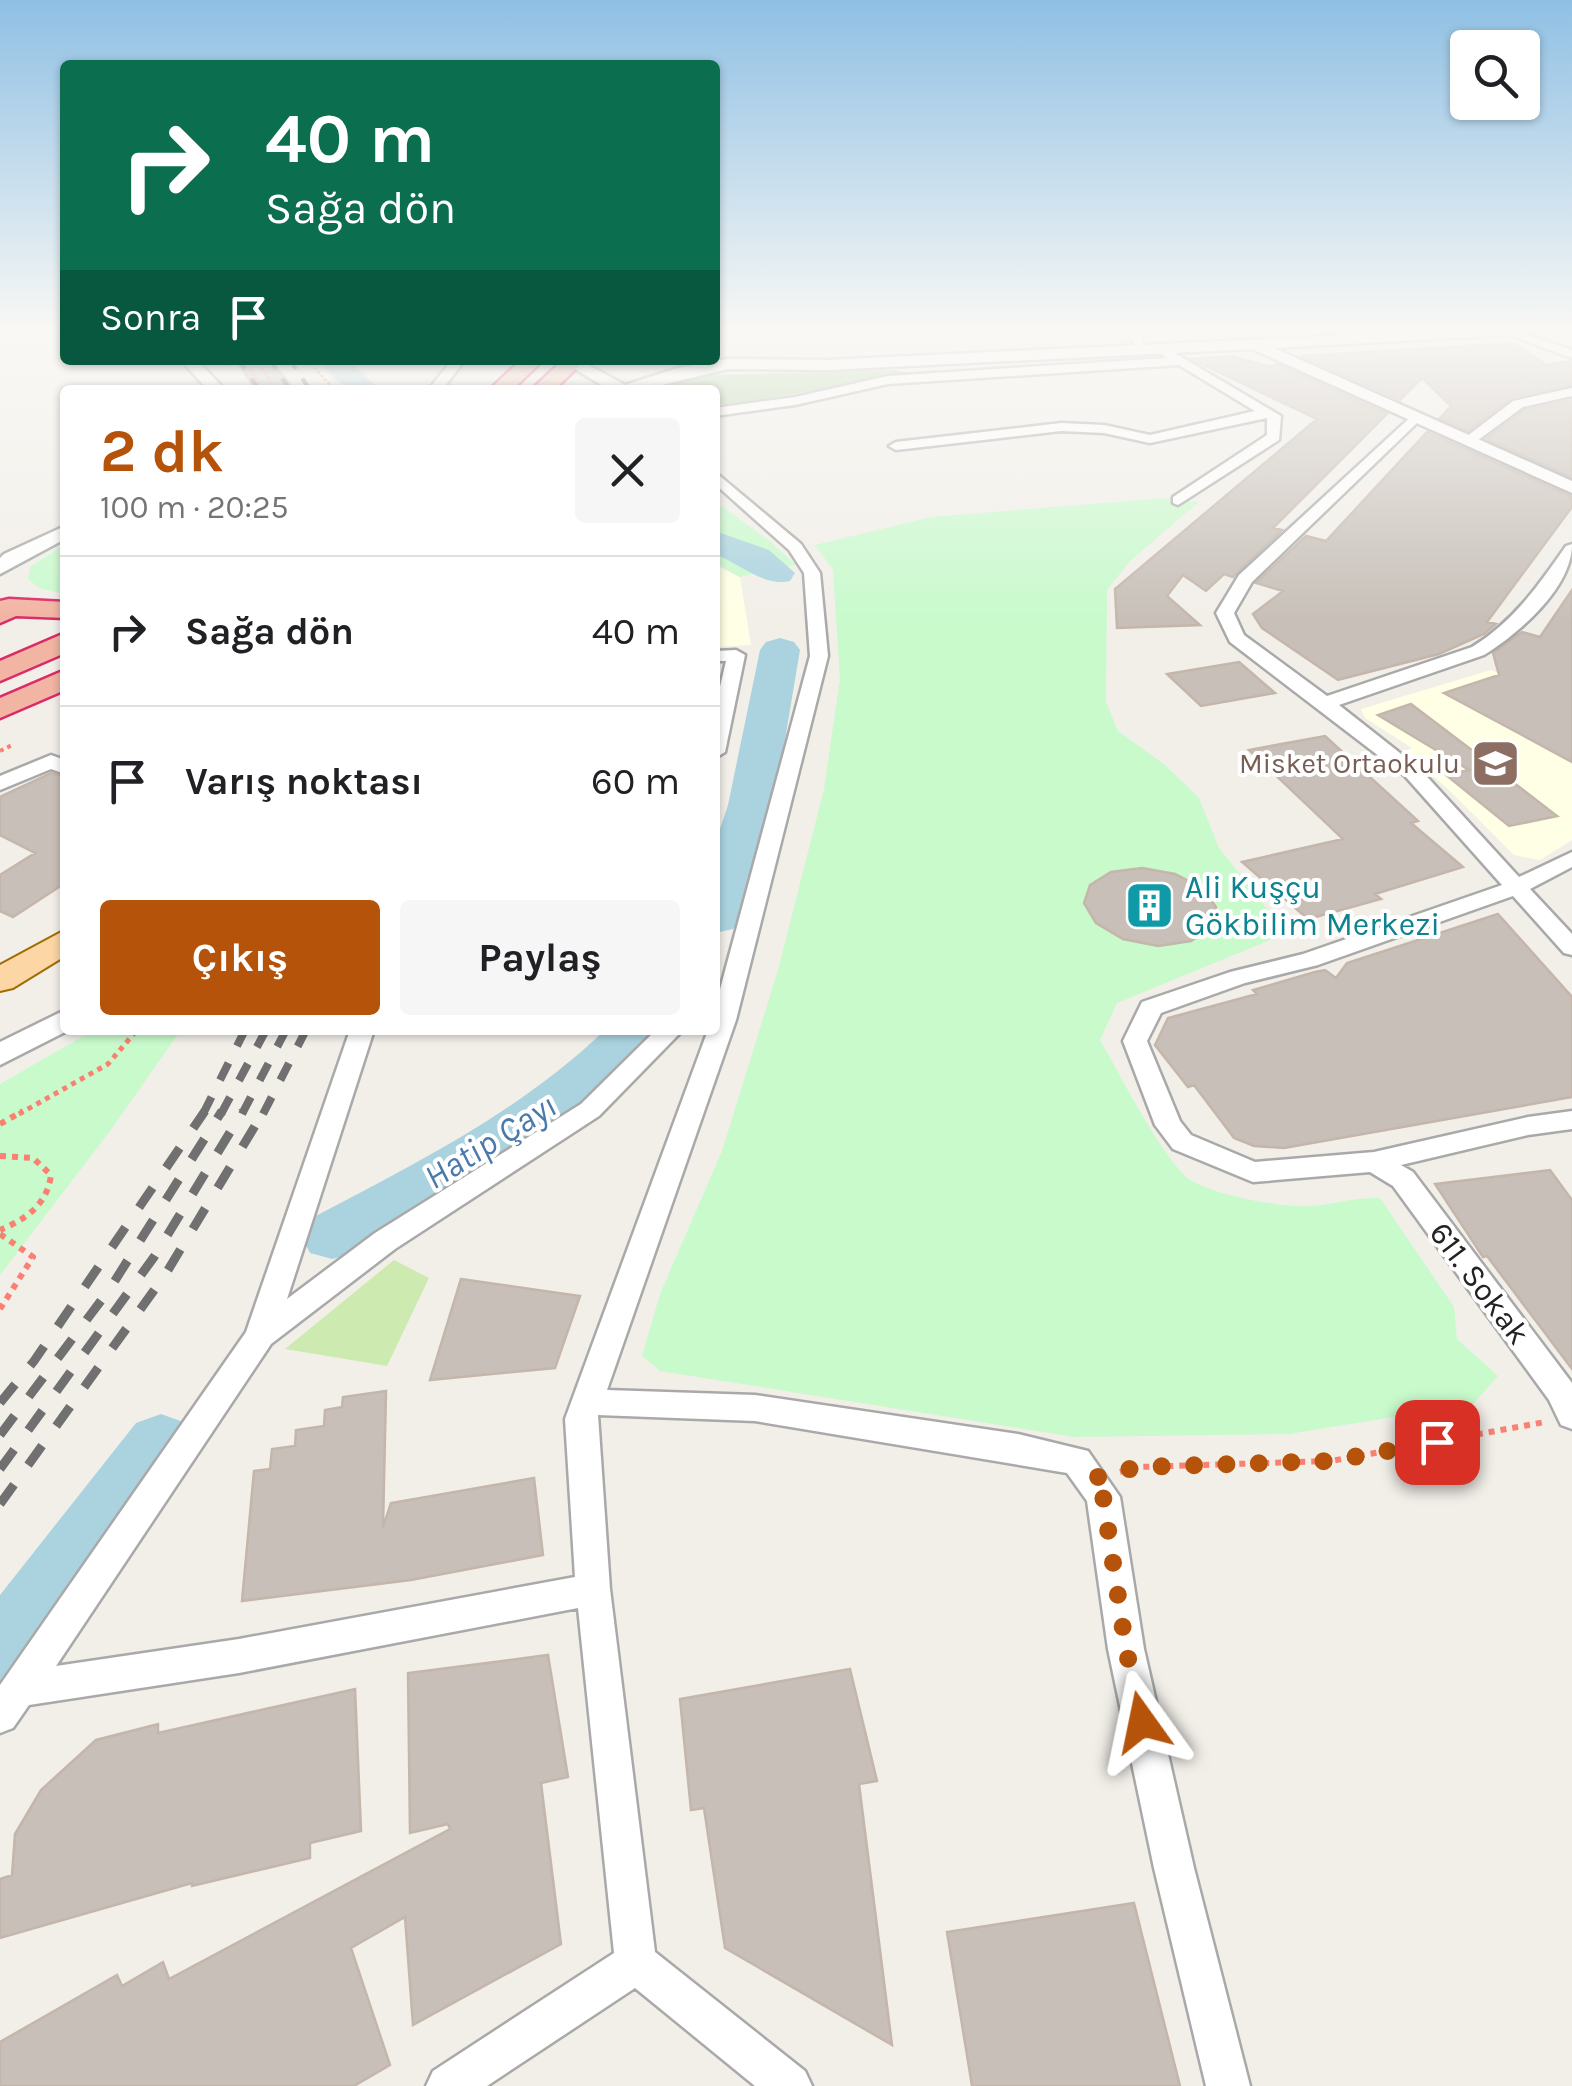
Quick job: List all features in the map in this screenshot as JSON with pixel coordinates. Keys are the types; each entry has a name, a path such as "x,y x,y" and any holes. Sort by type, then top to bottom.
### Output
{"highway":[{"path":"2,608 60,610"},
{"path":"0,672 60,644"},
{"path":"0,709 60,681"}],"main road":[{"path":"0,980 60,943"},
{"path":"0,999 60,963"}],"street":[{"path":"896,446 1058,427"},
{"path":"1068,427 1104,429 1150,439 1200,427"},
{"path":"1178,500 1274,436 1274,427"},
{"path":"1404,427 1246,579 1225,612 1236,638 1412,772 1572,948"},
{"path":"1439,427 1572,488"},
{"path":"1469,440 1486,427"},
{"path":"720,481 795,547 812,573 820,656 720,1020"},
{"path":"0,568 60,532"},
{"path":"1325,703 1478,651 1499,640 1536,602 1572,550"},
{"path":"720,656 736,655 720,729"},
{"path":"0,784 51,762 60,766"},
{"path":"1572,859 1514,888 1310,960 1238,977 1151,1008 1135,1041 1168,1124 1182,1142 1252,1172 1374,1162 1528,1126 1572,1120"},
{"path":"0,1055 60,1023"},
{"path":"9,1702 260,1336 360,1035"},
{"path":"260,1336 385,1241 590,1110 666,1035"},
{"path":"715,1035 580,1419 593,1589 636,1963 790,2086"},
{"name":"611. Sokak","path":"1374,1162 1403,1179 1562,1392 1564,1418"},
{"path":"587,1402 755,1408 1018,1448 1077,1461 1103,1496 1126,1649 1174,1868 1228,2086"},
{"path":"9,1702 593,1589"},
{"path":"448,2086 636,1963"}],"path":[{"path":"0,750 12,745"},
{"path":"0,1124 108,1064 133,1035"},
{"path":"0,1156 34,1158 50,1175 44,1201 0,1232 33,1257 0,1309"},
{"path":"1090,1479 1138,1467 1331,1461 1564,1418"}],"shaded area":[{"path":"720,567 740,577 751,645 720,647"},
{"name":"Misket Ortaokulu","path":"1491,670 1572,709 1572,840 1540,860 1514,855 1404,751 1412,748 1365,718 1361,709"}],"green space":[{"path":"1164,498 1199,502 1130,561 1107,590 1106,702 1118,731 1165,765 1199,798 1219,848 1266,907 1292,931 1117,1003 1100,1040 1156,1138 1192,1181 1234,1196 1284,1205 1312,1206 1380,1198 1454,1307 1457,1339 1498,1376 1473,1404 1289,1434 1074,1437 660,1371 642,1356 660,1294 722,1151 778,970 824,789 840,679 833,570 815,545 931,517"},
{"path":"720,505 796,565 739,577 720,566"},
{"path":"60,547 60,593 39,588 28,579 30,567"},
{"path":"85,1035 177,1035 0,1275 0,1084"},
{"path":"394,1260 429,1278 387,1366 285,1349"}],"building":[{"path":"1307,427 1374,427 1273,528 1282,530 1233,577 1224,574 1206,591 1183,575 1167,596 1200,625 1117,628 1115,589"},
{"path":"1502,427 1572,427 1572,477 1486,439"},
{"path":"1427,432 1572,497 1572,507 1487,622 1496,624 1484,634 1439,654 1338,680 1262,628 1253,614 1283,591 1256,583 1306,536 1326,541"},
{"path":"1572,590 1572,762 1444,693 1499,675 1493,653 1522,632 1540,637"},
{"path":"1239,662 1275,693 1201,706 1167,674"},
{"path":"1411,704 1481,757 1473,769 1485,776 1501,773 1557,816 1509,826 1446,775 1469,770 1378,715"},
{"path":"1325,736 1418,821 1411,823 1463,867 1375,894 1381,899 1308,919 1242,862 1343,839 1249,750"},
{"path":"51,773 60,776 60,886 13,917 0,911 0,875 35,853 0,835 0,797"},
{"name":"Ali Kuşçu Gökbilim Merkezi","path":"1142,868 1175,874 1202,888 1216,907 1212,927 1191,941 1158,946 1123,939 1096,923 1084,903 1090,885 1111,872"},
{"path":"1498,914 1572,997 1572,1097 1284,1148 1254,1146 1234,1138 1194,1085 1188,1087 1155,1045 1168,1018 1257,994 1253,990 1315,972 1325,970 1336,978 1347,963"},
{"path":"1550,1170 1572,1200 1572,1369 1487,1256 1483,1257 1435,1184"},
{"path":"461,1279 580,1296 555,1368 430,1380"},
{"path":"386,1391 383,1527 391,1503 534,1478 543,1555 411,1580 242,1601 254,1471 270,1469 272,1449 295,1446 296,1430 324,1426 325,1410 342,1407 343,1397"},
{"path":"548,1655 568,1777 541,1783 561,1944 413,2025 405,1917 351,1948 390,2065 354,2086 0,2086 0,2042 117,1975 122,1986 163,1962 169,1979 450,1829 448,1824 410,1833 408,1673"},
{"path":"850,1669 877,1781 859,1784 892,2045 725,1948 704,1808 691,1810 680,1699"},
{"path":"355,1689 361,1831 310,1843 310,1858 192,1883 0,1938 0,1879 12,1875 15,1834 41,1790 96,1740 158,1724 158,1733"},
{"path":"1134,1903 1180,2086 972,2086 947,1932"}],"waterway":[{"name":"Hatip Çayı","path":"720,544 756,558 777,573"},
{"name":"Hatip Çayı","path":"720,902 751,805 780,650"},
{"name":"Hatip Çayı","path":"332,1236 460,1167 533,1121 632,1035"},
{"name":"Hatip Çayı","path":"0,1657 161,1444"}],"railway":[{"path":"203,1114 242,1035"},
{"path":"221,1114 263,1035"},
{"path":"242,1114 283,1035"},
{"path":"263,1114 303,1035"},
{"path":"0,1435 109,1290 222,1111"},
{"path":"0,1469 154,1257 243,1111"},
{"path":"0,1504 165,1275 264,1111"},
{"path":"0,1403 34,1361 203,1114"}],"place":[{"name":"Misket Ortaokulu","path":"1495,763"},
{"name":"Ali Kuşçu Gökbilim Merkezi","path":"1150,905"}],"route":[{"path":"1142,1722 1126,1649 1103,1496 1090,1479 1138,1467 1331,1461 1437,1442"}]}
